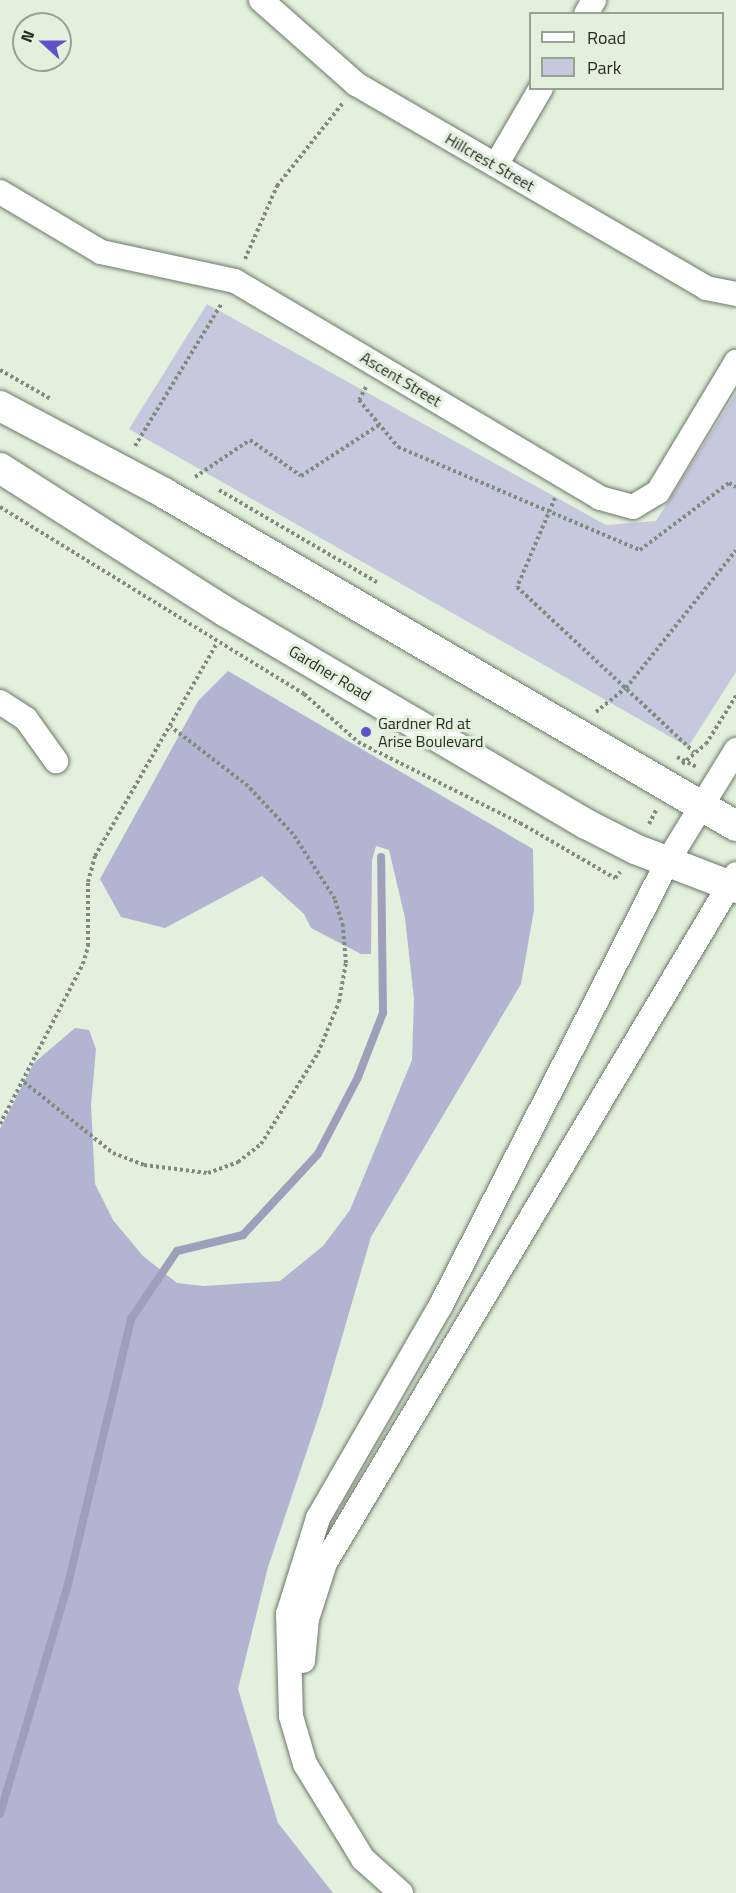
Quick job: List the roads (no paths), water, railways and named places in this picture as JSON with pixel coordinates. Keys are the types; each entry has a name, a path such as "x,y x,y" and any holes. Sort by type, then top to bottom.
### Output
{"street":[{"name":"Hillcrest Street","path":"261,0 356,84 706,288 736,294"},
{"path":"496,165 540,90"},
{"name":"Ascent Street","path":"0,192 101,252 235,281 600,498 633,507 658,492 736,362"},
{"path":"0,406 164,494 736,826"},
{"name":"Gardner Road","path":"0,468 226,612 586,824 635,849 734,882"},
{"path":"0,702 26,719 56,761"},
{"path":"401,1893 363,1859 305,1764 291,1716 288,1614 318,1518 440,1307 669,859 736,750"},
{"path":"305,1764 301,1694 306,1619 325,1563 734,882"},
{"path":"440,1307 468,1323"}],"waterway":[{"path":"0,1814 67,1588 131,1319 177,1251 243,1235 318,1154 358,1077 383,1013 381,857"}],"place":[{"name":"Gardner Rd at Arise Boulevard","path":"366,732"}]}
